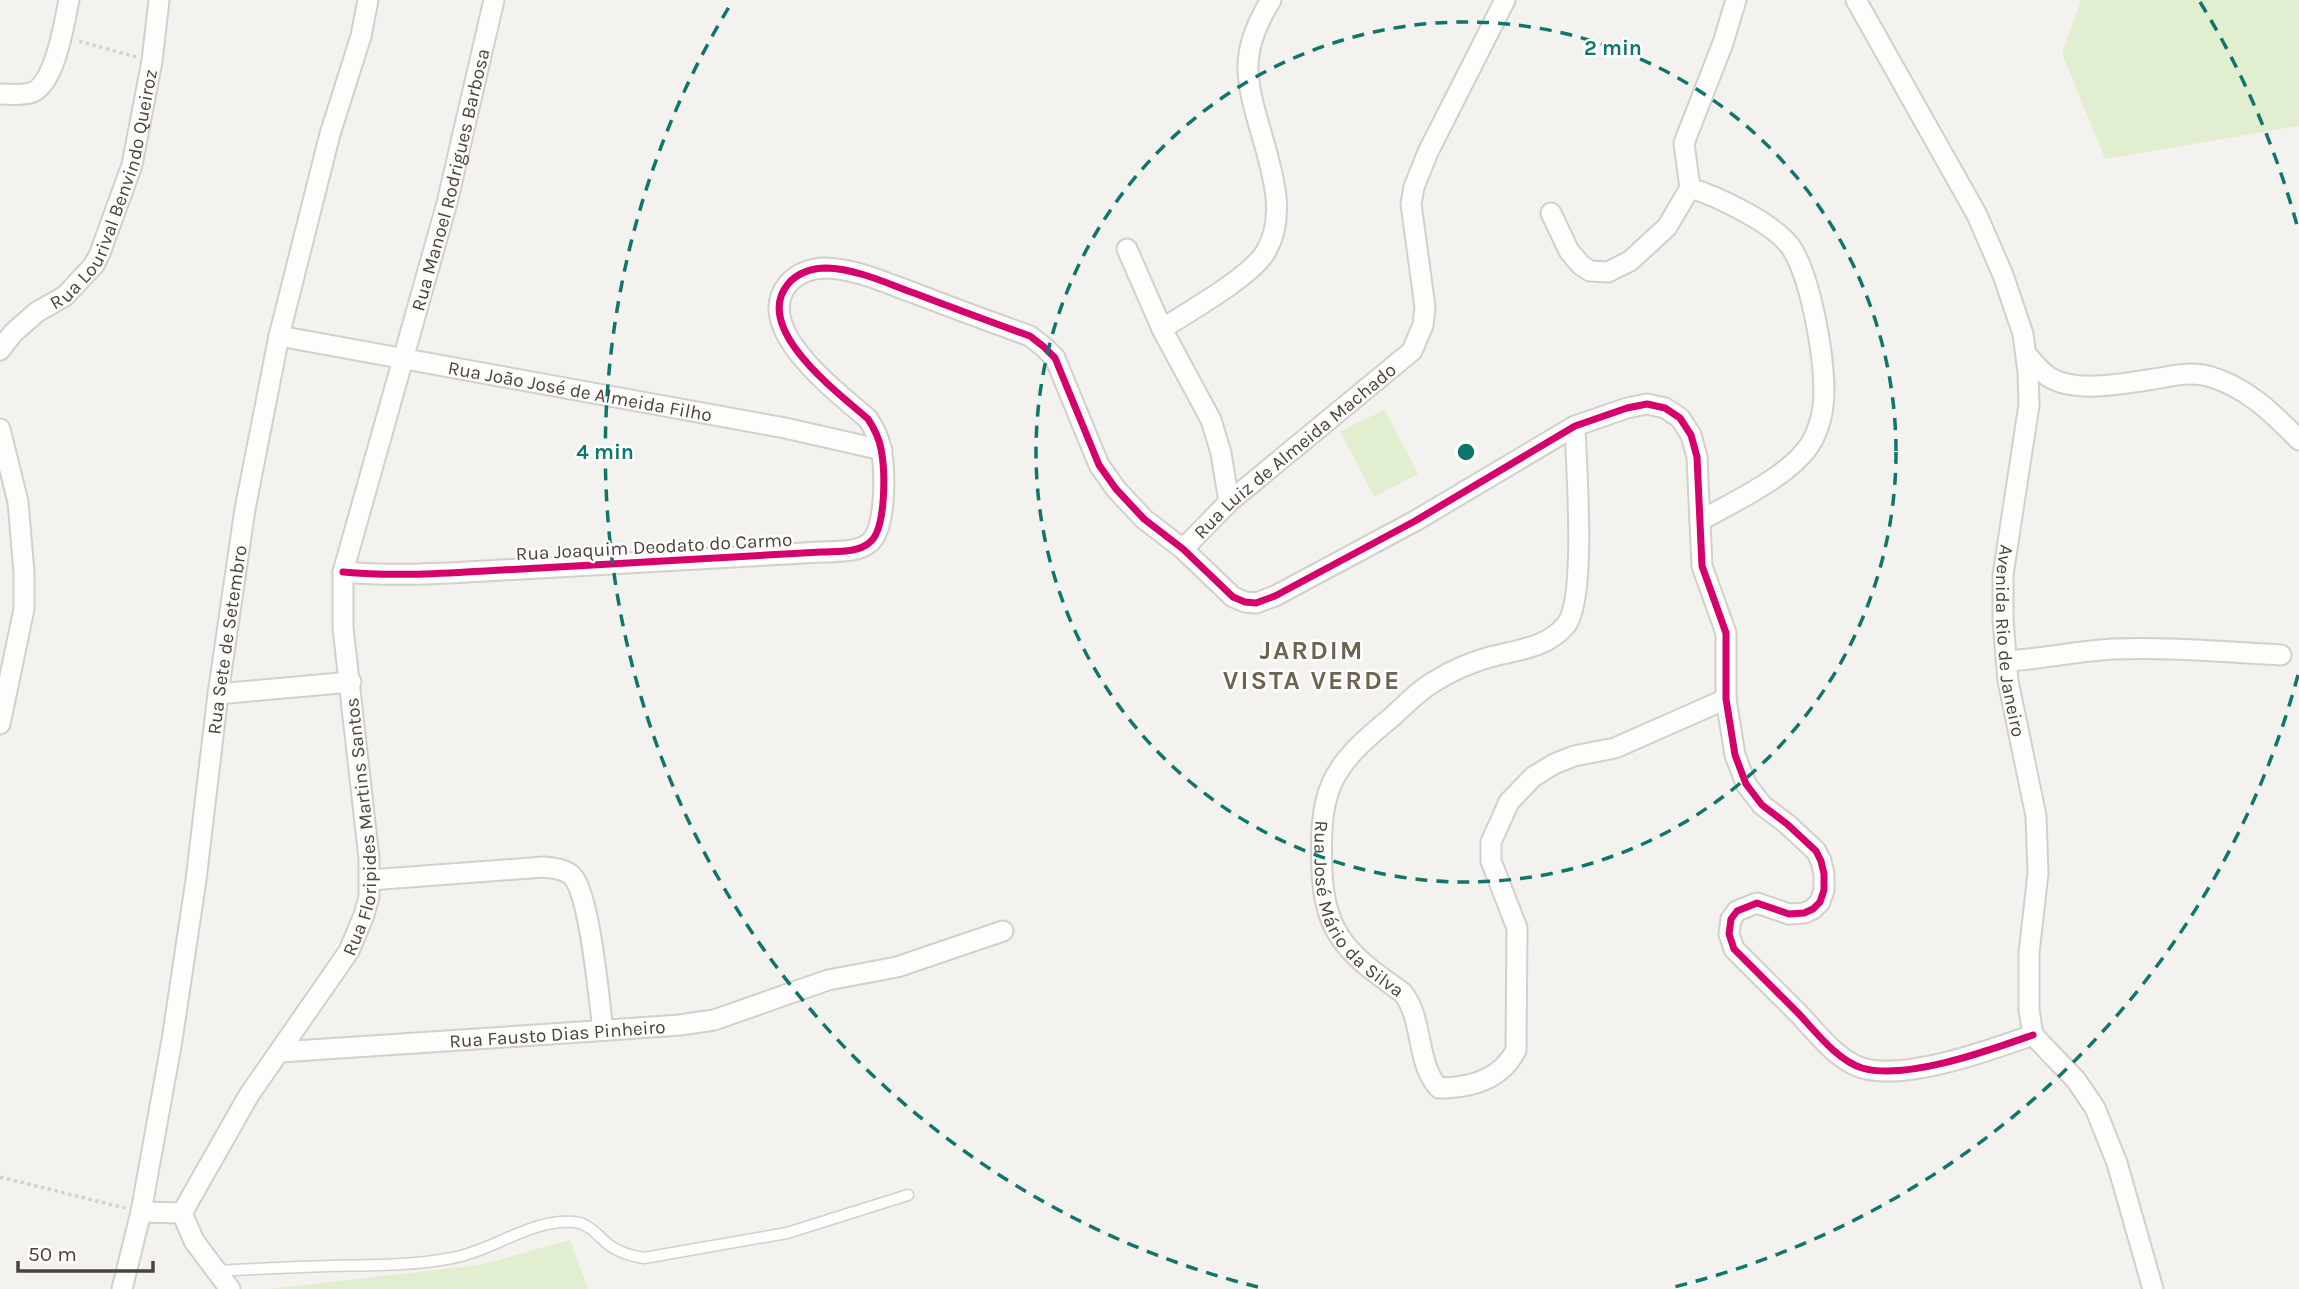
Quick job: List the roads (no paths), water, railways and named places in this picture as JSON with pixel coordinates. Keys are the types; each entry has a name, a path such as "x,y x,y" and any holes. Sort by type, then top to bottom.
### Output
{"street":[{"path":"0,94 20,95 34,91 41,85 52,68 69,0"},
{"name":"Rua Lourival Benvindo Queiroz","path":"0,350 13,333 37,312 65,296 89,272 100,253 132,165 152,61 159,0"},
{"name":"Rua Sete de Setembro","path":"122,1289 141,1212 172,1040 245,509 279,336 330,134 361,36 368,0"},
{"name":"Rua Manoel Rodrigues Barbosa","path":"404,358 447,203 494,0"},
{"path":"1162,329 1253,267 1265,253 1275,232 1275,187 1248,71 1249,52 1255,33 1271,0"},
{"name":"Rua Luiz de Almeida Machado","path":"882,450 869,419 811,367 792,345 782,323 780,306 784,289 794,277 810,270 826,268 864,275 1030,337 1055,358 1099,465 1116,489 1144,519 1183,549 1229,502 1412,351 1423,326 1425,307 1411,204 1414,187 1454,100 1505,0"},
{"path":"1551,213 1569,251 1590,271 1608,272 1629,261 1667,227 1690,188 1684,143 1737,0"},
{"name":"Avenida Rio de Janeiro","path":"1856,0 1978,215 2003,275 2023,334 2029,405 2003,575 2003,620 2008,681 2036,816 2038,873 2029,953 2033,1035"},
{"path":"1690,188 1752,215 1790,246 1810,293 1824,385 1824,408 1810,444 1797,460 1784,471 1700,522"},
{"path":"1127,249 1162,329 1211,420 1221,453 1229,502"},
{"name":"Rua João José de Almeida Filho","path":"279,336 785,428 882,450"},
{"path":"2026,354 2046,376 2061,384 2092,386 2183,374 2205,375 2227,383 2257,400 2299,440"},
{"name":"Rua Floripides Martins Santos","path":"182,1213 249,1095 349,951 365,915 370,880 351,682 343,628 343,572 404,358"},
{"path":"1183,549 1233,597 1256,603 1275,596 1415,521 1575,426 1647,404 1665,408 1680,418 1692,435 1697,457 1702,566 1726,633 1726,699 1735,755 1746,784 1762,805 1816,852 1824,874 1824,890 1819,902 1804,913 1789,914 1757,903 1737,911 1731,919 1729,934 1734,948 1818,1034 1847,1060 1861,1068 1900,1072 1923,1068 2033,1035 2077,1080 2095,1108 2117,1163 2153,1289"},
{"name":"Rua José Mário da Silva","path":"1575,426 1577,588 1574,609 1567,624 1554,636 1530,649 1490,657 1461,667 1436,680 1375,731 1346,760 1332,783 1324,810 1321,850 1327,911 1338,935 1354,956 1403,993 1409,1001 1428,1070 1432,1081 1439,1088 1456,1088 1485,1081 1511,1060 1516,1050 1517,928 1491,861 1491,842 1509,802 1533,777 1554,764 1574,756 1615,748 1726,699"},
{"path":"0,429 18,502 24,572 24,610 0,724"},
{"name":"Rua Joaquim Deodato do Carmo","path":"343,572 411,575 854,549 869,543 879,530 882,517 882,450"},
{"path":"2006,661 2115,649 2281,655"},
{"path":"218,694 351,682"},
{"path":"370,880 544,867 559,869 572,875 580,888 587,916 603,1030"},
{"name":"Rua Fausto Dias Pinheiro","path":"280,1052 680,1025 714,1020 828,980 897,967 1003,931"},
{"path":"141,1212 182,1213 194,1241 230,1289"}],"lane":[{"path":"216,1271 404,1265 454,1258 489,1248 539,1226 561,1221 579,1222 591,1228 626,1256 644,1258 787,1233 908,1195"}],"district":[{"name":"JARDIM VISTA VERDE","path":"1312,665"}]}
